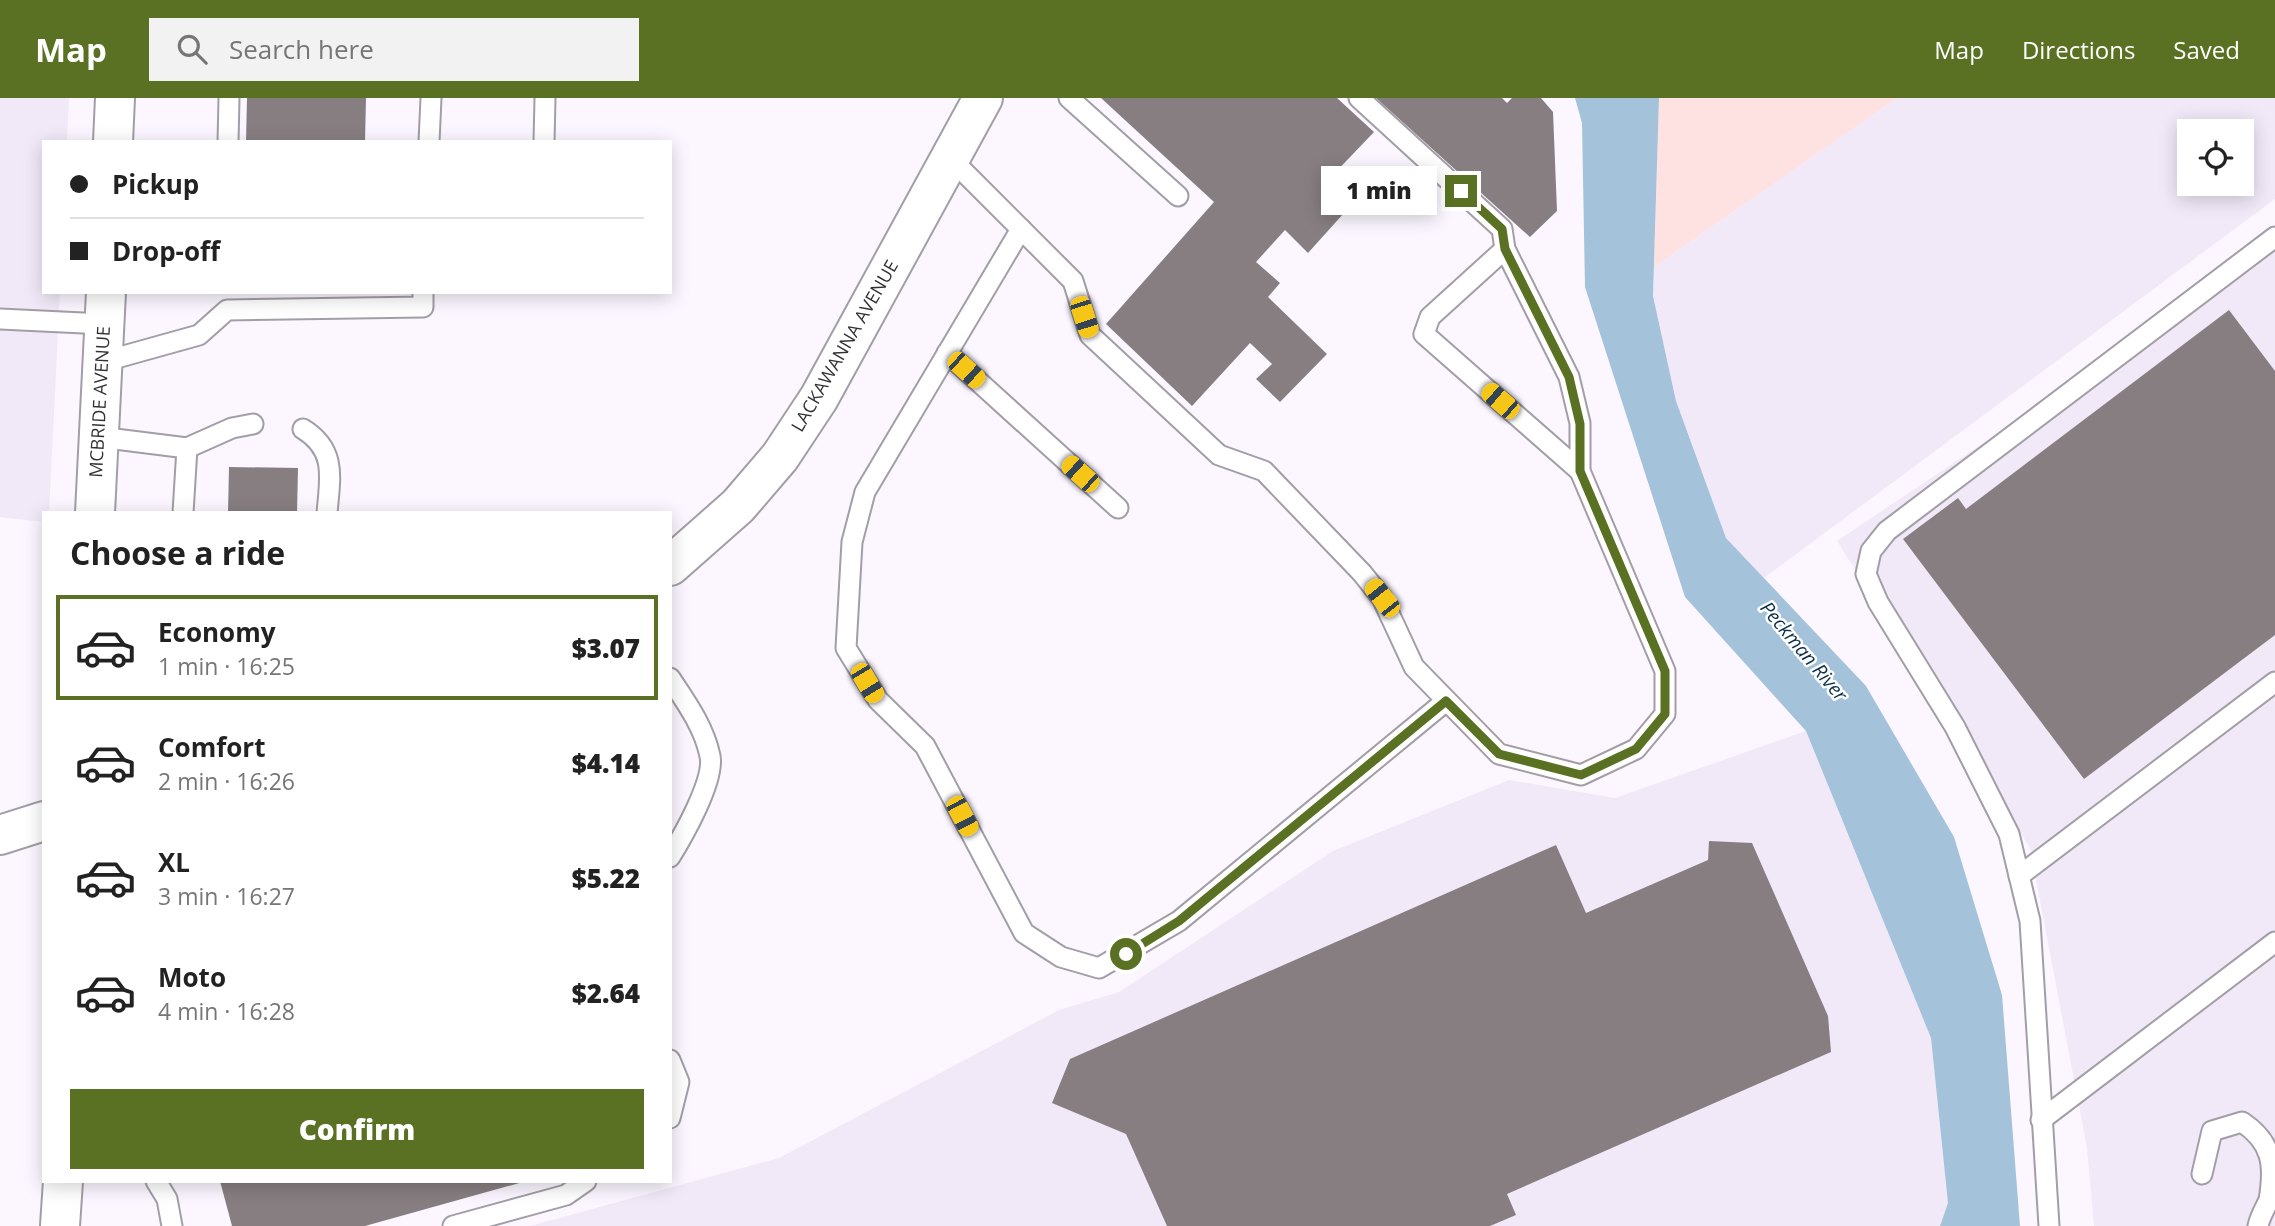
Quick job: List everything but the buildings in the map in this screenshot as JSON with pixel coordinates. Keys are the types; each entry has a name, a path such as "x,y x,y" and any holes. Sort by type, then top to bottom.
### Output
{"street":[{"path":"113,140 115,98"},
{"name":"LACKAWANNA AVENUE","path":"672,564 738,506 780,457 819,398 983,98"},
{"name":"MCBRIDE AVENUE","path":"95,511 105,308"},
{"path":"0,835 42,822"},
{"path":"60,1226 63,1183"}],"lane":[{"path":"228,140 229,98"},
{"path":"429,140 431,98"},
{"path":"544,140 545,98"},
{"path":"1069,98 1178,196"},
{"path":"950,158 1073,281 1090,335 1219,455 1264,471 1362,573 1382,598 1414,667 1499,754 1581,775 1636,749 1665,714 1665,671 1580,471 1580,424 1569,377 1505,249 1502,229 1359,98"},
{"path":"1021,229 865,492 852,542 846,648 877,700 925,746 1024,933 1061,957 1099,968 1179,921 1446,701"},
{"path":"2049,1226 2030,921 2008,834 1955,727 1878,603 1866,574 1871,551 1886,531 2275,237"},
{"path":"1505,249 1430,317 1424,334 1580,471"},
{"path":"102,362 199,335 227,301 423,307 423,294"},
{"path":"0,319 105,308"},
{"path":"947,353 1118,508"},
{"path":"99,437 187,448 232,428 253,424"},
{"path":"303,429 325,448 329,464 327,511"},
{"path":"183,511 187,448"},
{"path":"672,681 694,715 711,758 697,812 672,854"},
{"path":"2018,876 2275,682"},
{"path":"2041,1120 2275,942"},
{"path":"672,1065 679,1082 672,1110"},
{"path":"2202,1174 2212,1131 2242,1122 2263,1136 2274,1156 2270,1198 2258,1226"},
{"path":"157,1183 167,1199 172,1226"},
{"path":"453,1226 566,1195 583,1183"}],"shaded area":[{"path":"0,98 69,98 67,140 42,140 42,294 60,294 49,511 42,511 42,522 0,517"},
{"path":"1659,98 1897,98 1654,267"},
{"path":"1897,98 2275,98 2275,199 1764,578 1726,538 1676,401 1653,296 1654,267"},
{"path":"2275,248 2275,1226 2094,1226 2087,1148 2030,848 1837,541"},
{"path":"1806,731 1931,1038 1948,1203 1940,1226 530,1226 779,1158 1059,1010 1119,992 1333,851 1509,780 1615,798"}],"water":[{"name":"Peckman River","path":"1575,98 1659,98 1653,296 1676,401 1726,538 1866,686 1954,837 2002,995 2020,1226 1940,1226 1948,1203 1931,1038 1806,731 1685,597 1585,287 1582,123"}],"route":[{"path":"1126,954 1179,921 1446,701 1499,754 1581,775 1636,749 1665,714 1665,671 1580,471 1580,424 1569,377 1505,249 1502,229 1461,191"}]}
